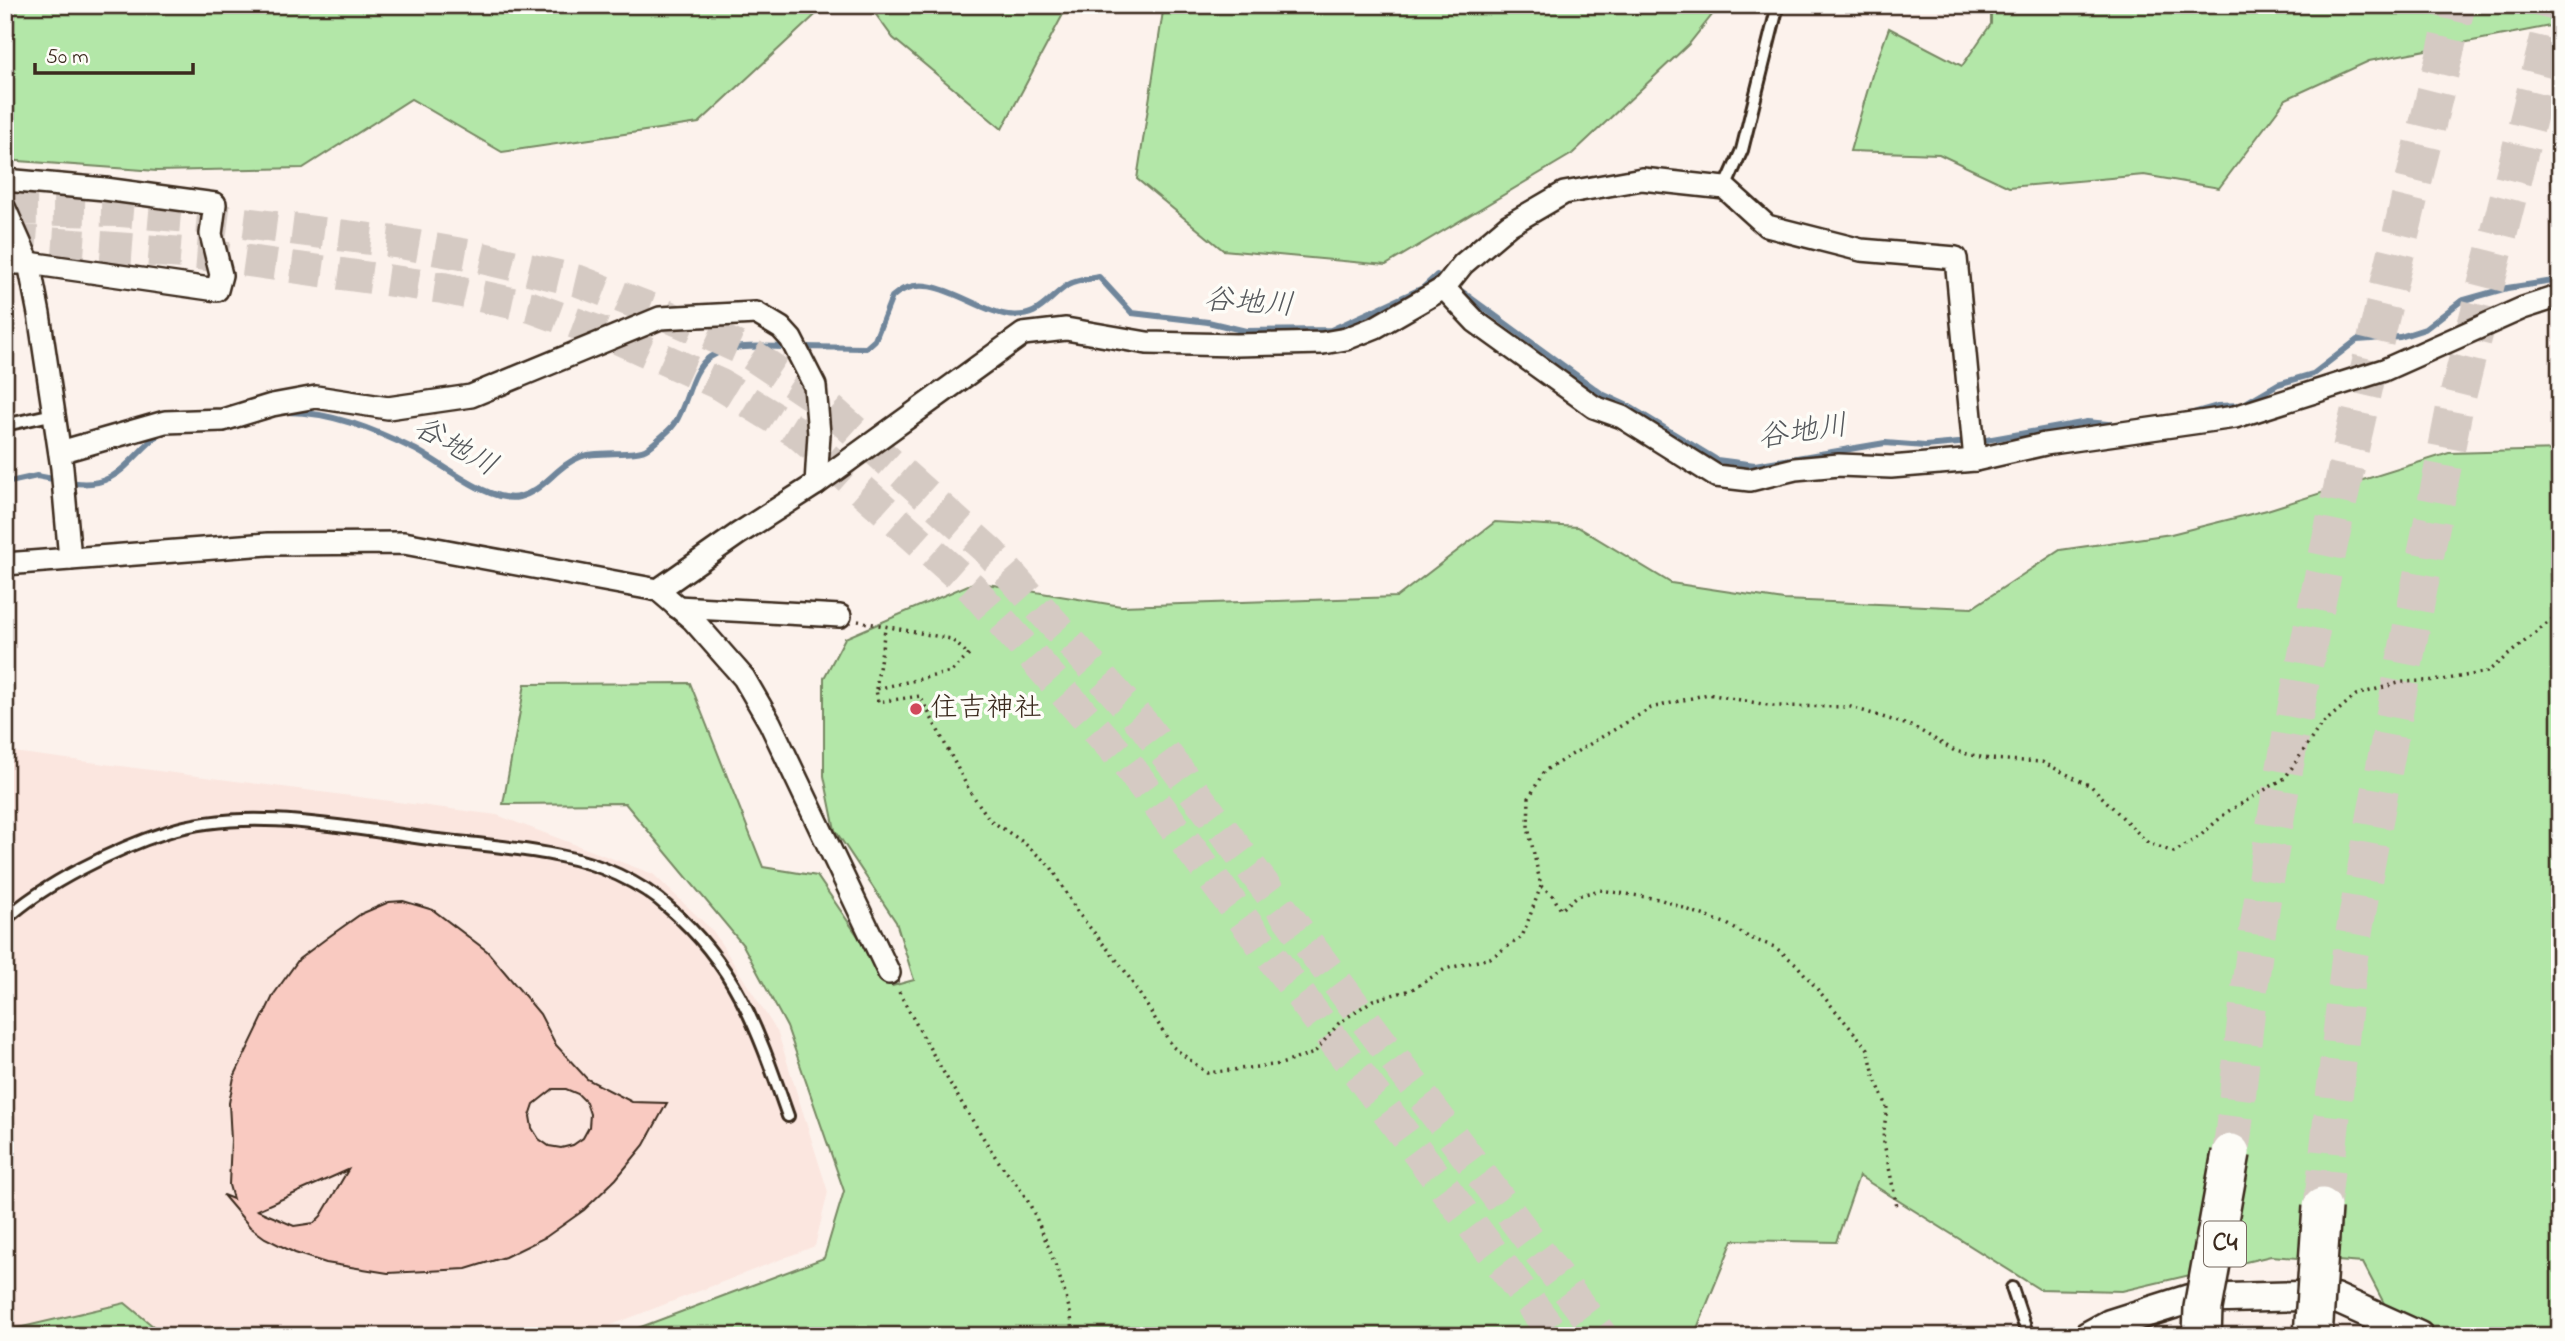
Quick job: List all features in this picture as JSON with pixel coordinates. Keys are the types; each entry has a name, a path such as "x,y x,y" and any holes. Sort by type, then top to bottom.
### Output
{"highway":[{"name":"C4","path":"2202,1336 2203,1308 2231,1153 2220,1336"},
{"path":"2313,1336 2322,1207"}],"street":[{"path":"658,590 816,484 1023,334 1066,329 1147,343 1323,343 1346,339 1376,327 1444,288 1463,264 1509,225 1564,193 1642,179 1725,188 1767,226 1861,250 1956,258 1975,460"},
{"path":"5,180 105,189 215,204 211,234 221,275 217,290 29,263 5,263"},
{"path":"5,209 29,263 60,452 69,559"},
{"path":"1444,288 1476,322 1594,407 1622,417 1717,476 1751,480 1795,469 1839,465 1891,467 1975,460 2045,444 2235,417 2384,370 2524,308 2560,296"},
{"path":"60,452 165,422 223,420 272,405 316,397 388,408 471,396 660,318 756,313 781,328 798,349 818,395 816,484"},
{"path":"5,564 268,544 404,542 658,590 744,678 769,723 889,972"},
{"path":"677,607 840,616"},
{"path":"2088,1336 2110,1324 2189,1299 2301,1296 2335,1298 2419,1336"}],"lane":[{"path":"1725,188 1742,150 1778,5"},
{"path":"5,425 54,414"},
{"path":"5,920 39,892 90,865 168,831 224,822 274,818 562,856 615,873 668,906 705,943 735,985 756,1024 788,1116"},
{"path":"2012,1288 2028,1336"}],"path":[{"path":"885,628 876,689 878,702 920,696 969,790 990,820 1023,842 1051,867 1078,913 1123,968 1173,1047 1207,1073 1281,1064 1314,1052 1339,1023 1373,1000 1412,990 1445,969 1490,958 1522,937 1541,886 1528,827 1530,798 1544,771 1650,708 1708,694 1773,706 1851,707 1914,727 1955,751 1989,758 2042,762 2065,771 2091,786 2148,843 2174,852 2200,836 2227,812 2286,778 2320,726 2356,695 2402,682 2442,680 2487,672 2560,613"},
{"path":"840,616 885,628 951,639 969,655 951,672 876,689"},
{"path":"1541,886 1553,896 1561,910 1577,896 1600,890 1659,899 1727,924 1750,939 1775,947 1796,964 1868,1049 1875,1079 1887,1107 1883,1138 1897,1207"},
{"path":"889,972 933,1057 1004,1171 1029,1204 1068,1298 1074,1326 1072,1336"}],"shaded area":[{"path":"5,751 497,815 653,874 713,931 778,1033 828,1192 815,1246 583,1336 5,1336"}],"green space":[{"path":"5,5 826,5 699,123 502,152 411,99 303,168 157,171 5,160"},
{"path":"869,5 1068,5 1002,129 893,38"},
{"path":"1164,5 1720,5 1689,44 1572,154 1386,265 1223,250 1137,179"},
{"path":"1991,5 2560,5 2560,24 2369,61 2286,99 2219,188 2144,175 2009,187 1939,154 1850,151 1889,28 1962,66 1991,24"},
{"path":"2560,450 2560,1336 2401,1336 2363,1263 2271,1256 2122,1291 2039,1289 1859,1176 1836,1242 1733,1240 1694,1336 617,1336 824,1258 844,1191 787,1027 743,945 625,803 503,804 525,684 690,683 763,867 817,876 892,986 914,980 896,922 835,830 824,776 824,678 845,638 975,582 1121,606 1397,597 1495,522 1578,527 1671,583 1784,600 1972,608 2060,550 2171,534 2267,510 2449,453"},
{"path":"125,1303 165,1336 5,1336 5,1331"}],"building":[{"path":"403,901 433,910 487,951 540,1014 556,1045 587,1079 632,1102 667,1103 644,1145 616,1179 584,1210 546,1237 505,1257 466,1269 388,1273 326,1263 295,1253 265,1238 250,1227 223,1195 233,1199 229,1185 229,1103 234,1077 274,994 299,959 361,914 389,902","holes":["553,1089 566,1089 578,1094 586,1102 590,1114 589,1127 583,1138 573,1145 561,1148 549,1146 539,1139 532,1128 530,1116 534,1104","348,1170 321,1216 314,1223 294,1226 257,1210"]}],"waterway":[{"name":"谷地川","path":"800,347 866,348 875,340 892,297 906,288 920,286 935,287 994,311 1019,315 1042,307 1071,283 1099,277 1132,313 1208,322 1246,331 1331,330 1423,288 1437,275 1445,280"},
{"name":"谷地川","path":"2190,414 2218,406 2242,405 2278,384 2313,374 2357,340 2400,337 2425,329 2461,301 2507,288 2560,280"},
{"name":"谷地川","path":"1457,288 1602,394 1630,407 1717,460 1755,465 1885,443 1925,446 1981,441 2087,422 2118,425"},
{"name":"谷地川","path":"287,412 320,415 369,429 414,449 480,488 494,494 519,497 536,489 564,466 580,457 643,451 648,448 675,423 698,370 710,357 738,348 789,347"},
{"name":"谷地川","path":"69,482 86,484 111,477 163,431"},
{"name":"谷地川","path":"5,483 37,476 58,480"}],"tunnel":[{"path":"2231,1153 2255,948 2274,829 2319,593 2372,357 2457,5"},
{"path":"2322,1207 2350,954 2392,726 2454,411 2557,5"},
{"path":"5,209 121,211 212,219 395,242 478,257 579,281 659,312 746,351 822,402 991,553 1144,725 1602,1336"},
{"path":"5,240 198,254 443,288 531,307 619,339 721,385 797,432 972,588 1127,764 1555,1336"}],"place":[{"name":"住吉神社","path":"916,709"}]}
